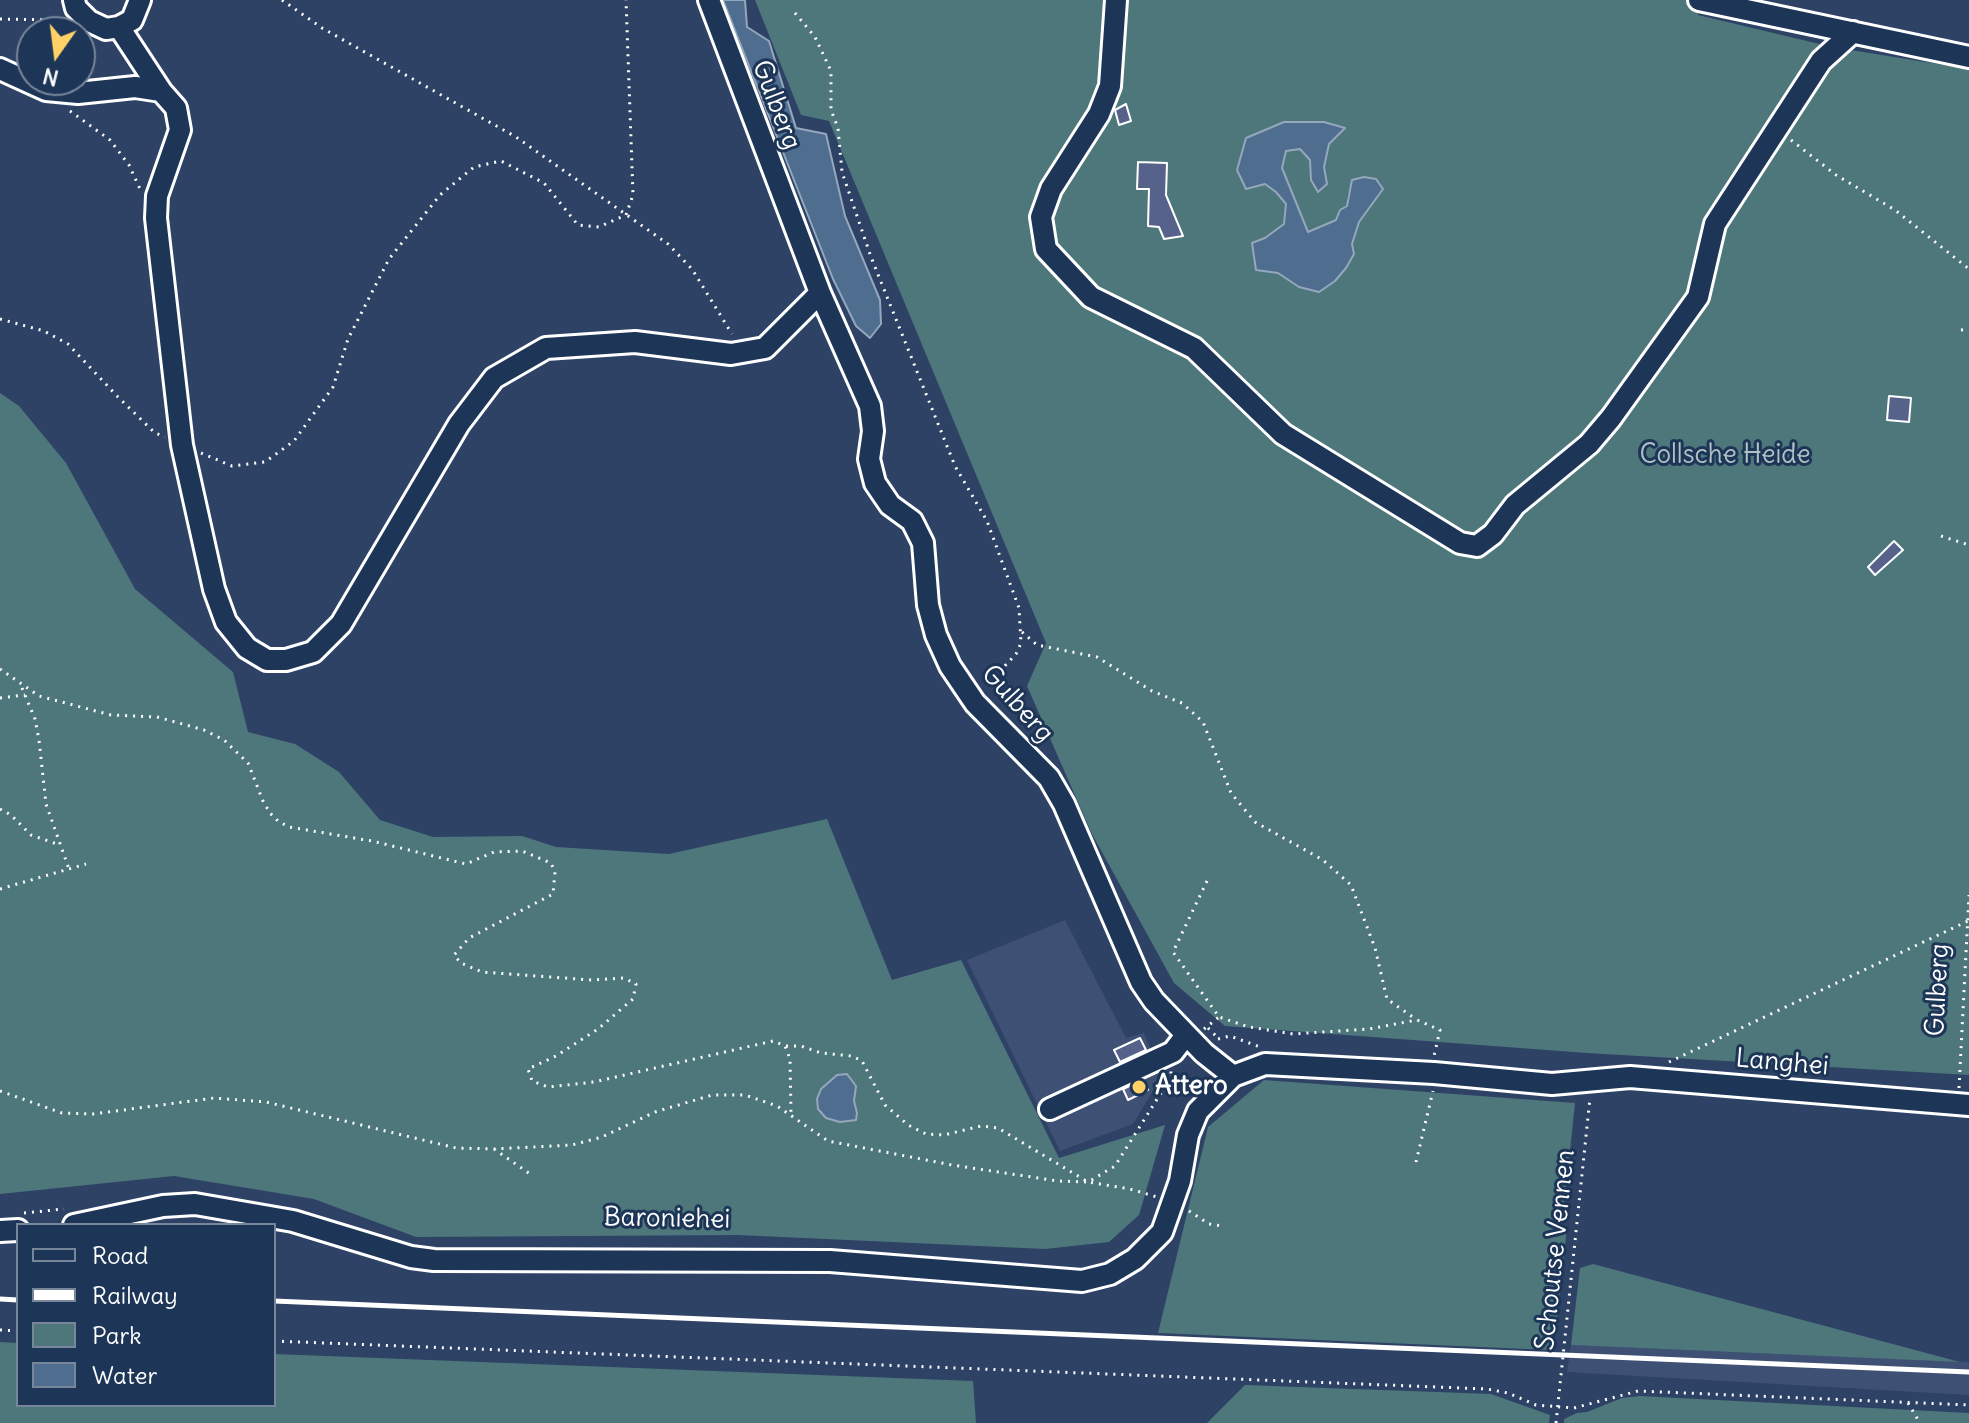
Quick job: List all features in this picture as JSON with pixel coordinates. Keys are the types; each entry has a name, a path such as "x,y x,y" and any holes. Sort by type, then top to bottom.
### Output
{"street":[{"path":"96,24 106,29 132,20 140,0"},
{"name":"Gulberg","path":"709,0 820,293 870,406 873,431 869,459 875,483 890,505 912,521 923,543 928,605 936,635 950,666 975,703 1049,778 1064,804 1141,982 1154,1001 1186,1035 1211,1045 1233,1076"},
{"path":"1116,0 1110,86 1099,114 1051,189 1041,217 1046,249 1091,297 1194,348 1283,434 1460,543 1477,546 1493,534 1515,505 1589,444 1611,418 1698,297 1715,224 1821,61 1853,32"},
{"path":"1699,0 1969,57"},
{"path":"119,27 161,91 176,108 180,130 157,196 156,218 182,445 214,589 226,622 247,648 267,660 286,660 313,652 341,624 459,424 494,378 546,348 635,342 731,354 765,348 820,293"},
{"path":"96,91 135,87 161,91"},
{"path":"1050,1109 1173,1052 1186,1035"},
{"path":"1233,1076 1265,1064 1434,1073 1552,1084 1591,1081"},
{"name":"Baroniehei","path":"74,1216 195,1204 293,1221 411,1257 434,1260 830,1261 1082,1281 1110,1274 1135,1259 1162,1232 1165,1196 1198,1111 1233,1076"},
{"name":"Langhei","path":"1591,1081 1630,1077 1964,1096"},
{"path":"0,1231 16,1222"}],"path":[{"path":"282,0 322,28 516,137 668,244 692,269 729,331 748,351"},
{"path":"0,319 44,331 68,344 155,433 232,466 265,462 294,441 333,387 348,339 389,259 440,195 474,167 501,161 544,183 578,225 599,227 626,215 633,195 626,0"},
{"path":"795,13 815,37 831,71 831,110 838,128 842,172 871,257 955,466 987,521 1019,608 1021,643 1016,654 993,677 975,703"},
{"path":"54,96 110,140 129,165 156,218"},
{"path":"1776,129 1836,175 1895,210 1969,269"},
{"path":"1961,330 1969,329"},
{"path":"1941,536 1969,545"},
{"path":"1021,632 1037,645 1097,657 1152,691 1182,703 1203,722 1231,793 1255,822 1323,860 1351,885 1375,948 1387,999 1417,1020 1440,1030 1433,1059 1433,1090 1416,1162"},
{"path":"0,669 39,696 111,715 157,717 204,730 224,740 248,763 270,813 289,827 372,841 466,864 494,852 522,851 551,863 555,872 553,894 469,938 454,955 461,963 482,972 591,980 624,978 636,984 633,999 598,1029 556,1056 528,1069 532,1081 548,1087 594,1082 758,1043 773,1041 785,1046 801,1046 821,1053 852,1056 862,1061 885,1105 908,1125 926,1134 944,1135 981,1126 998,1128 1088,1182"},
{"path":"22,686 39,740 46,804 69,869"},
{"path":"0,698 25,695"},
{"path":"0,809 11,815 31,835 60,845"},
{"path":"0,889 86,864"},
{"path":"1207,881 1173,952 1219,1017 1249,1027 1293,1034 1369,1029 1417,1020"},
{"name":"Gulberg","path":"1964,1096 1969,895"},
{"path":"1666,1063 1968,921"},
{"path":"1194,1089 1211,1045 1208,1028"},
{"path":"785,1046 790,1059 791,1114"},
{"path":"1088,1182 1115,1166 1171,1077 1173,1052"},
{"name":"Schoutse Vennen","path":"1556,1423 1591,1081"},
{"path":"0,1091 62,1113 93,1114 214,1098 266,1102 456,1148 494,1149 572,1145 602,1137 655,1112 712,1095 745,1095 791,1114 828,1141 952,1165 1058,1181 1088,1182 1165,1196 1209,1224 1222,1226"},
{"path":"494,1149 533,1176"},
{"path":"16,1222 74,1216"},
{"path":"276,1341 1487,1389 1508,1393 1536,1405 1558,1408 1591,1405 1638,1391 1969,1405"},
{"path":"1908,1403 1920,1423"}],"shaded area":[{"path":"1065,920 1126,1038 1144,1033 1162,1076 1133,1124 1060,1151 967,960"},
{"path":"1571,1345 1969,1362 1969,1395 1567,1372"}],"green space":[{"name":"Collsche Heide","path":"755,0 1699,0 1698,15 1832,47 1969,69 1969,1075 1587,1053 1225,1026 1174,983 1092,834 1027,686 1046,643 829,121 801,115","holes":["1284,122 1324,122 1345,128 1329,144 1324,167 1311,180 1310,160 1300,148 1286,151 1282,168 1308,232 1336,220 1340,210 1347,207 1348,193 1383,189 1359,222 1352,244 1354,254 1335,281 1299,287 1278,273 1265,238 1284,224 1286,204 1265,184"]},
{"path":"0,393 19,406 66,463 135,589 233,672 248,732 295,744 339,772 380,820 433,837 522,836 556,847 669,854 827,819 892,980 961,960 1059,1158 1165,1125 1139,1215 1109,1242 1045,1249 738,1235 416,1237 314,1199 174,1176 0,1194"},
{"path":"1264,1080 1575,1103 1562,1227 1567,1227 1556,1330 1551,1331 1550,1350 1158,1333 1208,1127"},
{"path":"1593,1264 1960,1362 1571,1345 1580,1268"},
{"path":"0,1342 16,1343 16,1407 276,1407 276,1354 973,1381 976,1423 0,1423"},
{"path":"1245,1385 1491,1394 1550,1415 1549,1423 1207,1423"},
{"path":"1640,1396 1969,1413 1969,1423 1564,1423 1564,1419 1577,1413 1622,1398"}],"water":[{"path":"723,0 745,0 747,27 769,41 796,128 826,134 845,216 880,300 881,324 870,338 856,326 833,279"},
{"path":"1284,122 1324,122 1345,128 1329,144 1324,167 1327,184 1318,192 1311,180 1310,160 1300,149 1286,151 1282,168 1308,232 1336,220 1340,210 1347,206 1352,180 1364,177 1376,179 1383,189 1359,222 1352,244 1354,254 1346,268 1335,281 1319,292 1299,287 1278,273 1256,270 1252,243 1284,224 1286,204 1265,184 1246,189 1237,170 1246,138"},
{"path":"847,1074 856,1086 856,1120 840,1122 826,1118 818,1109 817,1099 821,1089 837,1075"}],"building":[{"path":"1126,104 1131,121 1119,125 1115,110"},
{"path":"1138,162 1167,163 1166,195 1183,236 1164,239 1159,227 1148,226 1149,189 1137,189"},
{"path":"1889,396 1911,398 1909,422 1887,420"},
{"path":"1894,541 1903,550 1875,575 1868,567"},
{"path":"1140,1038 1146,1050 1120,1062 1114,1050"},
{"path":"1143,1080 1148,1090 1128,1100 1123,1089"}],"railway":[{"path":"0,1299 16,1300"},
{"path":"276,1301 1969,1372"}],"place":[{"name":"Attero","path":"1139,1087"}]}
